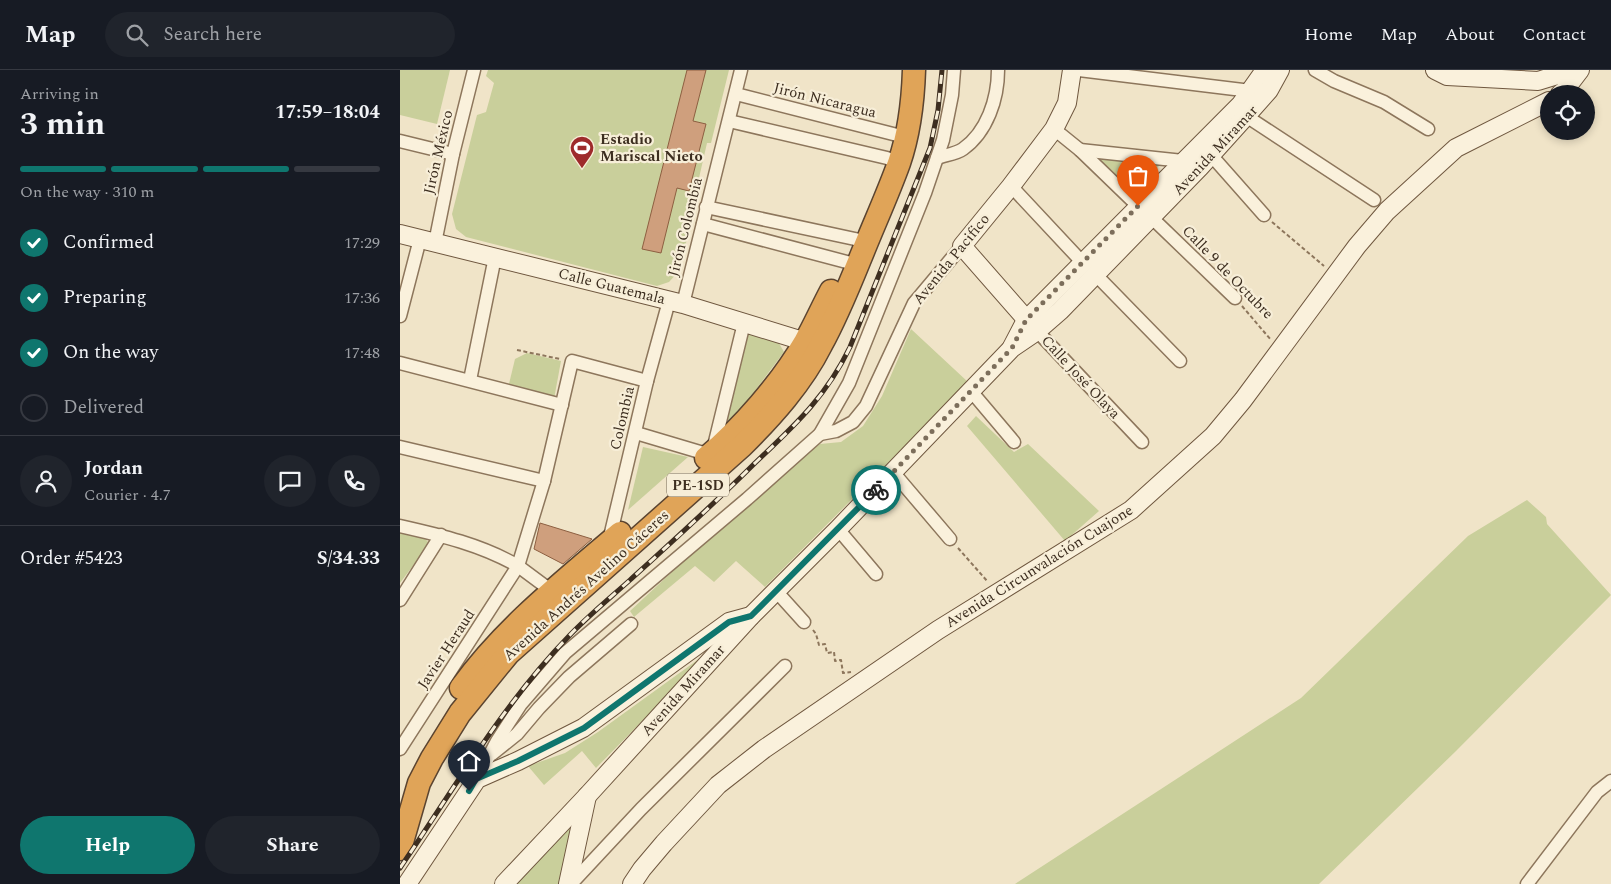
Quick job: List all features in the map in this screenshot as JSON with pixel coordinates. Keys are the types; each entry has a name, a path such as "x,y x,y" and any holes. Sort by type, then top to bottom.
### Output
{"highway":[{"name":"Avenida Andrés Avelino Cáceres","path":"899,135 901,70"},
{"name":"Avenida Andrés Avelino Cáceres","path":"400,801 420,753 434,729 467,679 485,656 742,446 765,423 801,377 813,344 861,241 893,160 899,135 912,99 914,70"},
{"name":"Avenida Andrés Avelino Cáceres","path":"400,850 419,783 460,713 508,654 609,543 711,454 762,402 785,372 813,344"}],"main road":[{"name":"Avenida Pacifico","path":"962,246 1012,186 1054,129 1066,103 1072,70"},
{"name":"Avenida Miramar","path":"1032,326 1060,311 1096,274 1183,161 1251,91 1265,70"},
{"name":"Avenida Miramar","path":"504,884 751,616 838,529 1012,348 1032,326 1082,262 1145,212 1211,155 1268,90 1280,70"},
{"path":"1435,70 1447,76 1538,81 1574,70"},
{"path":"1569,85 1580,70"},
{"name":"Avenida Circunvalación Cuajone","path":"632,884 664,843 718,785 764,749 938,630 1131,510 1213,436 1244,400 1336,275 1387,211 1456,148 1540,106"},
{"name":"Calle Guatemala","path":"400,234 676,302 813,344"},
{"name":"Calle José Olaya","path":"962,246 1032,326"},
{"path":"407,884 476,779 518,761 584,728 729,622 751,616"},
{"path":"569,884 587,796"}],"street":[{"name":"Jirón México","path":"400,316 428,241 453,154 474,70"},
{"name":"Jirón Colombia","path":"676,302 703,224 741,70"},
{"path":"476,779 496,741 521,704 566,653 820,434 849,384 925,193 948,117 954,70"},
{"path":"937,158 961,150 977,136 993,104 998,82 998,70"},
{"path":"1079,70 1251,91"},
{"path":"1315,70 1334,81 1384,102 1428,130"},
{"name":"Jirón Nicaragua","path":"736,94 899,135"},
{"path":"1246,116 1374,200"},
{"path":"729,121 893,160"},
{"name":"Calle 9 de Octubre","path":"1054,129 1080,150 1235,298"},
{"path":"400,141 453,154"},
{"path":"1080,150 1183,161"},
{"path":"1211,155 1264,215"},
{"path":"1012,186 1082,262"},
{"path":"706,207 861,241"},
{"path":"703,224 852,262"},
{"name":"Avenida Pacifico","path":"820,434 836,431 853,422 866,406 914,303 962,246"},
{"path":"470,380 495,257"},
{"path":"1096,274 1180,360"},
{"name":"Colombia","path":"609,543 647,381 676,302"},
{"path":"636,433 711,454 744,323"},
{"name":"Calle José Olaya","path":"1032,326 1142,442"},
{"path":"572,361 647,381"},
{"name":"Javier Heraud","path":"400,749 518,566 544,481 572,361"},
{"path":"400,363 562,405"},
{"path":"971,391 1014,442"},
{"path":"400,447 544,481"},
{"path":"893,472 950,539"},
{"path":"400,526 441,535 500,555 559,596"},
{"path":"838,529 876,574"},
{"path":"400,600 441,535"},
{"path":"776,591 804,622"},
{"path":"488,757 517,734 569,676 631,624"},
{"path":"569,884 648,802 785,666"},
{"path":"1527,884 1597,792 1611,780"}],"path":[{"path":"1264,215 1336,275"},
{"name":"Calle 9 de Octubre","path":"1235,298 1280,351"},
{"path":"517,350 572,361"},
{"path":"950,539 997,593"},
{"path":"804,622 816,634 818,645 825,644 827,652 834,652 835,661 841,660 842,673 851,671 855,687"}],"green space":[{"path":"400,70 450,70 437,124 400,115"},
{"name":"Estadio Mariscal Nieto","path":"488,70 729,70 711,143 707,143 699,178 702,179 679,271 669,282 657,286 466,237 456,229 452,214 477,115 486,112 494,83 486,76"},
{"path":"1100,155 1160,165 1136,189 1132,190 1100,159"},
{"path":"911,329 968,382 765,587 736,561 714,582 695,566 634,617 630,611 802,457 820,444 841,442 863,426 882,396"},
{"path":"748,331 776,338 784,352 739,412 726,423"},
{"path":"527,353 561,361 554,399 508,388 515,359"},
{"path":"976,416 1014,452 1028,444 1099,511 1065,541 967,426"},
{"path":"643,447 688,457 628,510"},
{"path":"1527,500 1546,517 1547,524 1611,595 1456,751 1319,884 1015,884 1301,698 1468,536"},
{"path":"400,531 423,536 428,542 427,547 400,583"},
{"path":"714,648 596,768 582,751 544,785 528,766 565,753 598,732"},
{"path":"572,825 560,884 516,884"}],"building":[{"path":"687,70 706,70 693,121 706,124 689,191 677,188 661,253 642,249"},
{"path":"540,523 592,539 563,564 534,549"}],"railway":[{"path":"400,868 500,719 545,663 584,621 694,522 783,436 808,410 831,381 850,347 930,148 938,110 942,70"}],"way so far":[{"path":"876,490 1012,348 1026,320 1138,206"}],"place":[{"name":"Estadio Mariscal Nieto","path":"582,169"}],"route":[{"path":"469,791 476,779 518,761 584,728 729,622 751,616 876,490"}]}
